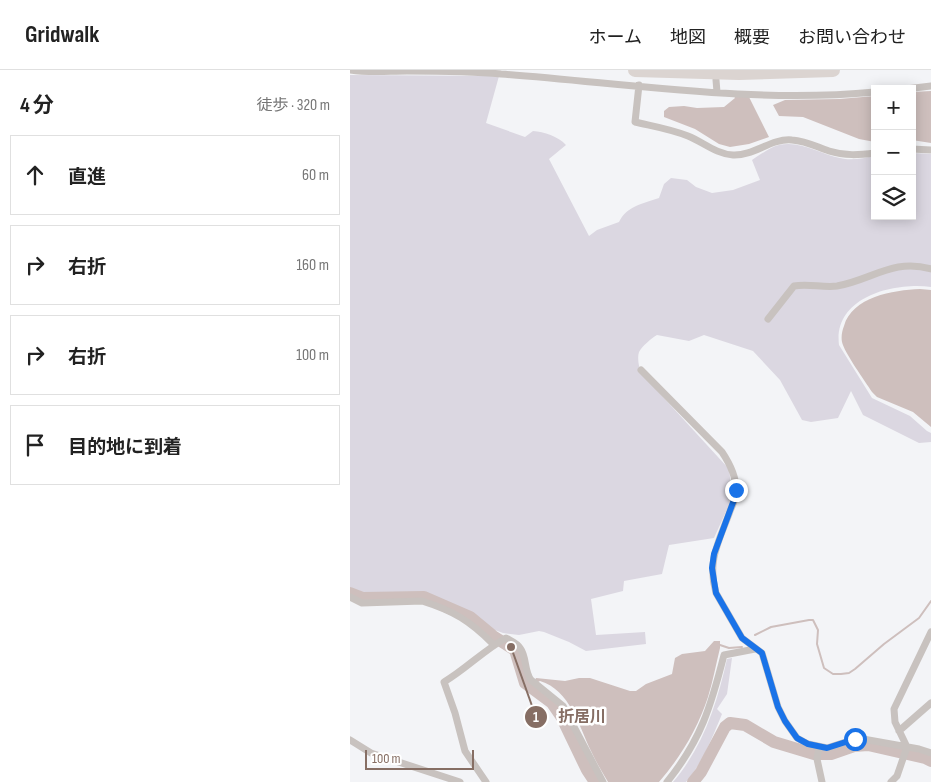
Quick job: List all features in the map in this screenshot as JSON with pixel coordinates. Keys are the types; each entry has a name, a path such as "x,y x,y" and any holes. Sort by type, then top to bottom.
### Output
{"highway":[{"path":"636,70 740,73 833,70"}],"street":[{"path":"350,70 498,73 639,85 675,90 786,96 838,96 871,92"},
{"path":"716,80 717,92"},
{"path":"639,85 635,122 687,135 720,152 735,155 750,152 778,140 791,140 802,141 829,151 847,155 871,153"},
{"path":"916,88 931,86"},
{"path":"916,149 931,150"},
{"path":"768,319 794,286 836,286 907,265 931,269"},
{"path":"641,370 722,452 730,464 735,483 735,497 714,554 712,568 714,586 716,593 742,638 762,653 778,707 791,731 802,741 819,749 855,739 870,740 906,751 931,753"},
{"path":"350,598 362,603 422,601 429,603 466,620 498,642"},
{"path":"891,782 897,776 906,751 894,722 894,709 931,632"},
{"path":"486,782 465,751 444,682 458,674 498,642 506,638 523,652 528,675 563,706 604,782"},
{"path":"667,782 691,748 702,728 714,693 724,654 755,649"},
{"path":"899,731 931,702"},
{"path":"350,740 371,753 460,782"},
{"path":"819,749 817,759 822,782"}],"shaded area":[{"path":"350,75 499,76 486,123 525,137 533,131 546,133 559,139 566,145 549,159 589,236 597,230 619,222 626,212 636,206 659,198 664,184 671,178 687,180 696,187 712,193 733,190 760,180 752,160 772,147 787,144 795,144 844,159 871,157 871,220 916,220 916,153 931,154 931,287 900,287 884,290 856,304 846,315 840,329 839,345 872,398 910,416 931,433 931,442 919,443 863,415 851,391 838,418 811,422 802,420 780,380 753,351 704,335 689,341 657,335 639,352 638,360 641,373 729,469 732,494 714,538 669,545 662,574 624,581 623,591 591,599 596,635 645,632 646,644 586,651 544,632 539,631 519,635 503,633 484,626 469,614 423,595 365,596 350,591"},
{"path":"931,91 931,143 916,141 916,92"},
{"path":"734,96 749,97 769,137 749,144 730,147 719,144 695,129 664,117 664,111 669,107 724,107 735,98"},
{"path":"871,96 871,141 859,139 803,117 779,116 773,105 785,100"},
{"path":"931,290 931,427 913,412 877,397 851,359 842,340 848,316 864,302 898,291"},
{"path":"714,641 720,641 720,648 704,709 688,742 659,782 608,782 595,759 578,720 566,701 559,692 535,680 536,678 565,681 590,678 630,691 636,691 646,684 672,674 675,658 682,654 705,651"},
{"path":"732,658 727,694 717,709 722,714 707,750 686,782 673,782 684,769 701,740 719,692 727,659"}],"waterway":[{"path":"350,593 363,598 424,597 470,617 493,636 515,650 525,683 552,703 561,716 587,770 595,782"},
{"path":"755,635 771,627 813,620 818,630 817,644 824,668 833,674 849,673 919,618 931,601"},
{"path":"720,645 729,648 742,647"},
{"path":"693,782 701,772 725,727 730,723 745,725 774,742 814,754 831,754 854,746 868,745 931,761"}],"place":[{"name":"折居川","path":"511,647"}],"route":[{"path":"736,490 714,554 712,568 716,593 742,638 762,653 778,707 794,735 808,744 827,748 855,739"}]}
